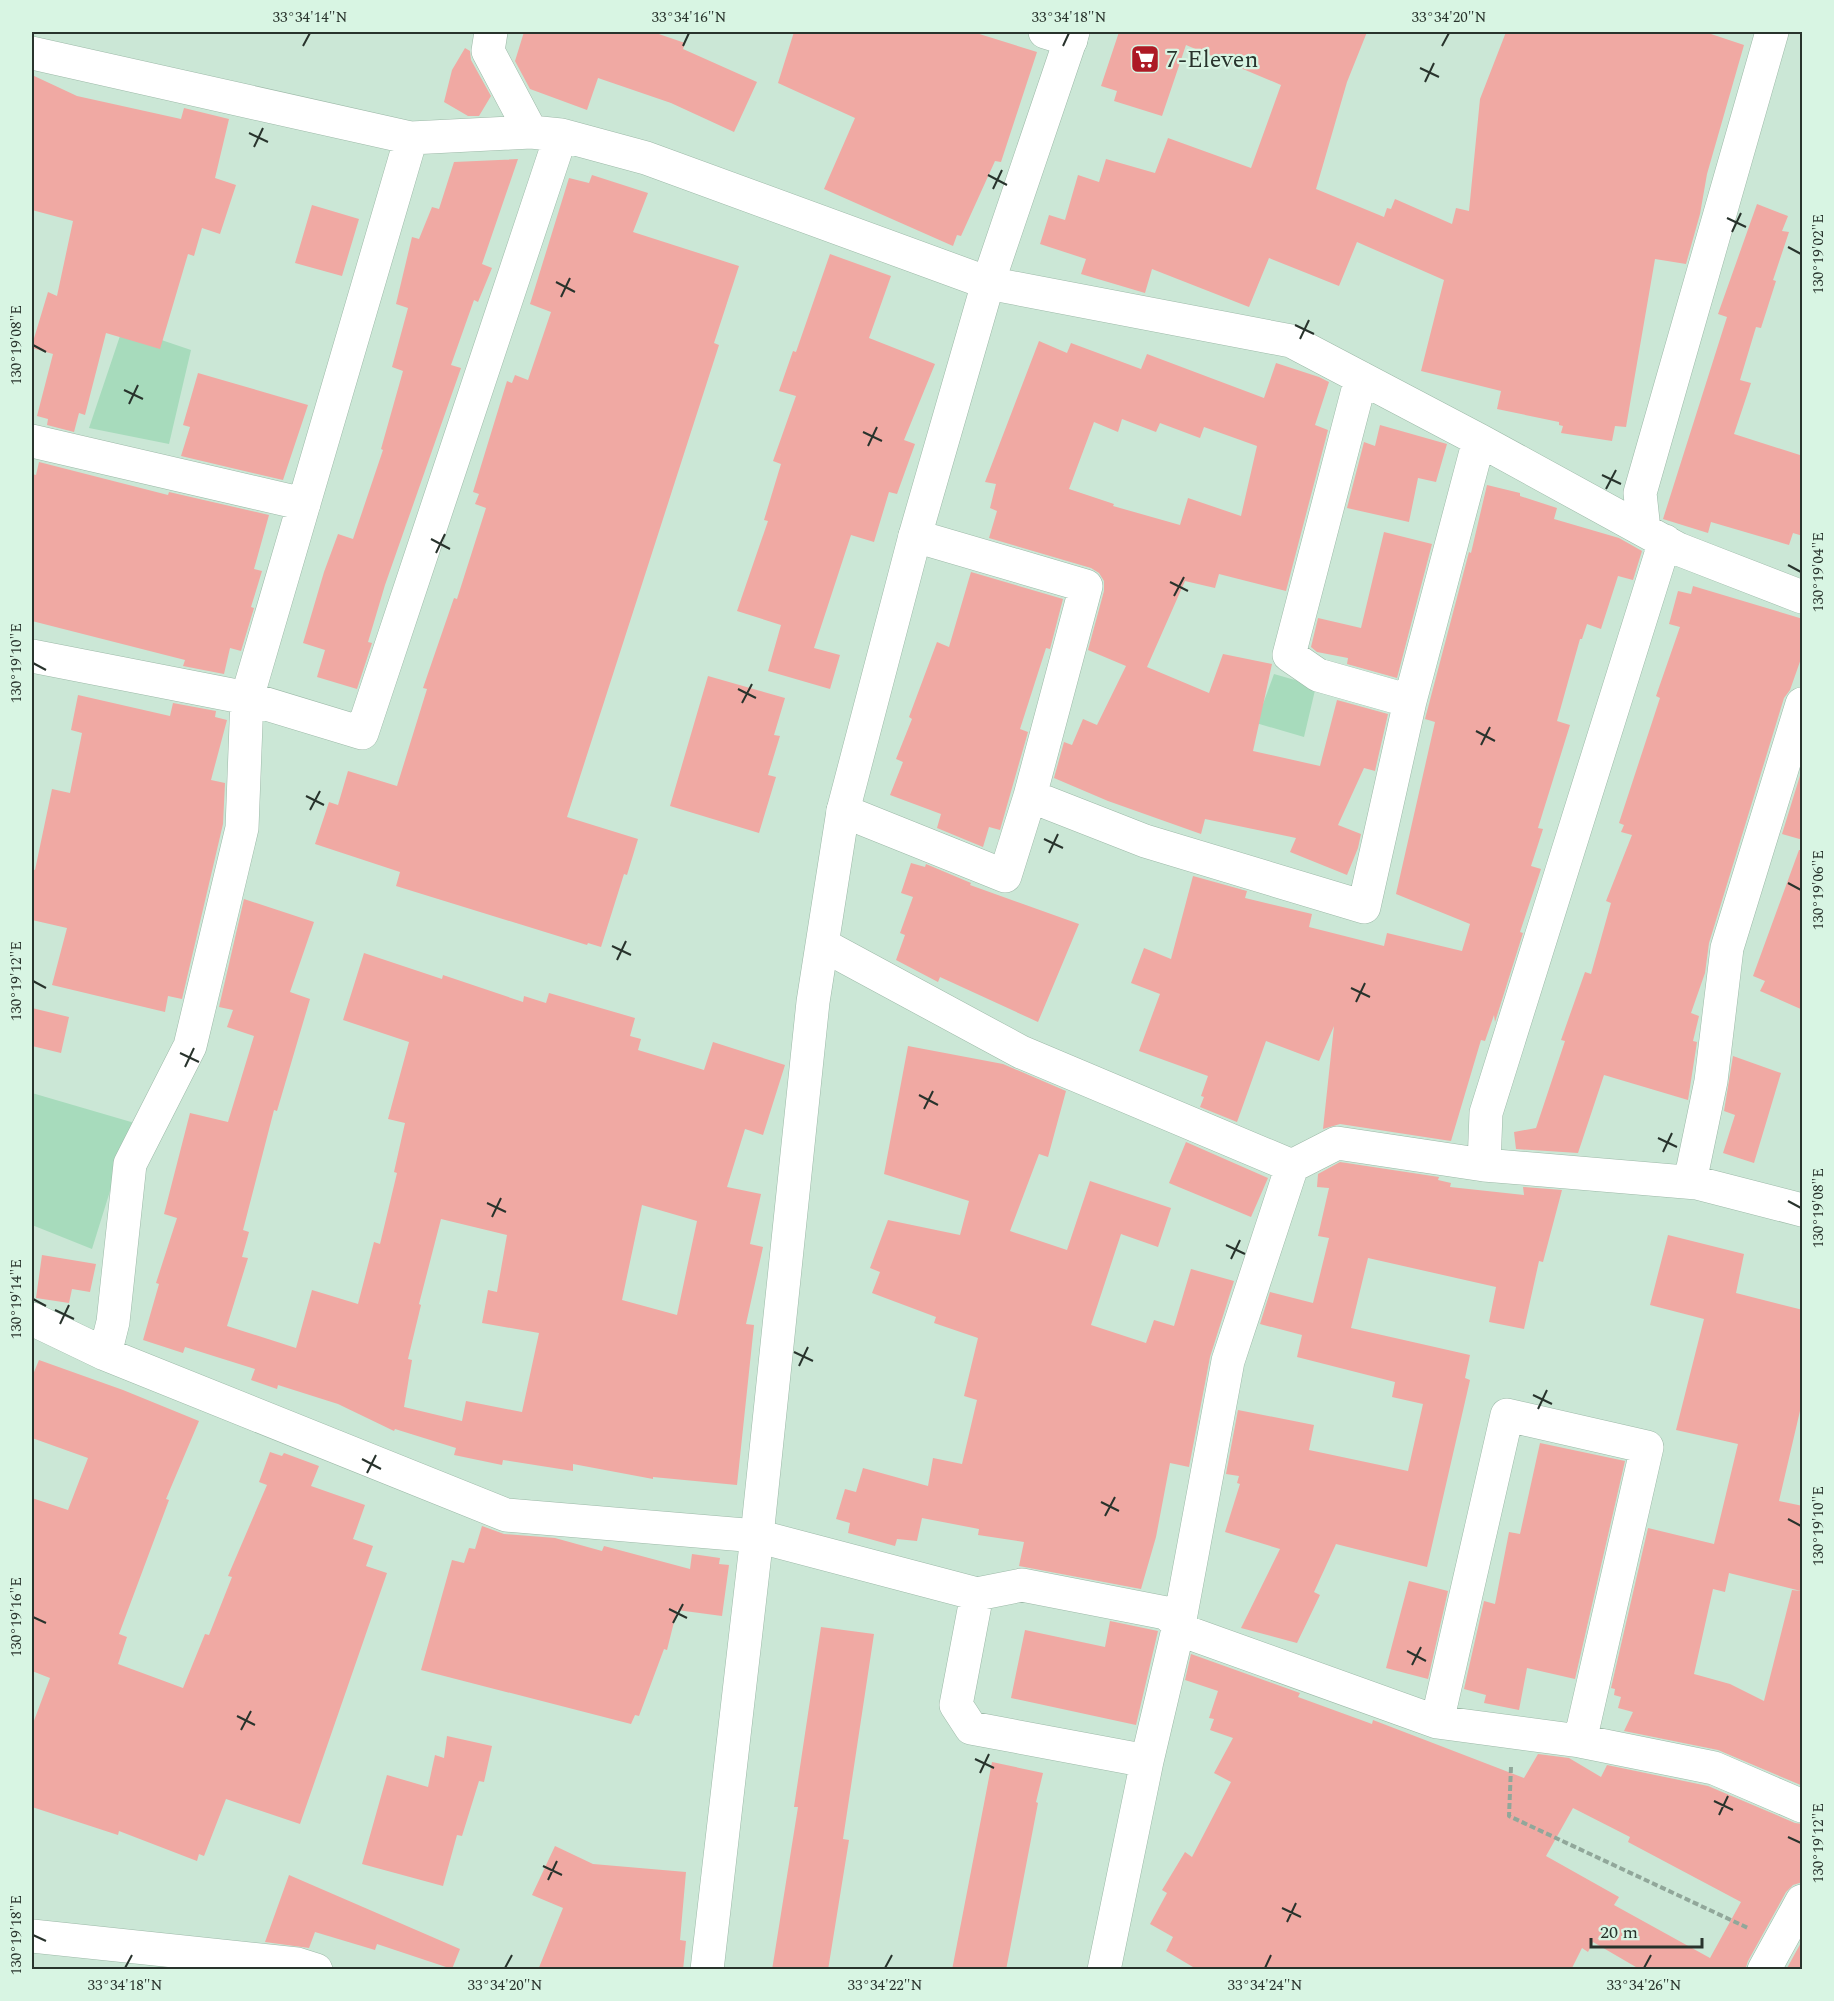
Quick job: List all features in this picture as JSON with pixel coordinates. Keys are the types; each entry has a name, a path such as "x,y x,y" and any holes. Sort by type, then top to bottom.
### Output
{"street":[{"path":"491,32 488,51 546,134"},
{"path":"1484,1165 1486,1113 1654,535 1640,493 1772,32"},
{"path":"707,1970 757,1536 813,1002 843,811 915,536 1063,34"},
{"path":"32,53 411,138 546,134 646,158 988,283 1291,341 1479,440 1678,549 1803,597"},
{"path":"32,656 247,698 362,733 546,134"},
{"path":"105,1354 113,1322 130,1164 190,1046 242,828 247,698 411,138"},
{"path":"1361,378 1289,655 1318,675 1410,701"},
{"path":"1030,796 1145,841 1364,907 1410,701 1479,440"},
{"path":"32,441 304,504"},
{"path":"843,811 1005,876 1030,796 1086,586 915,536"},
{"path":"1690,1182 1712,1081 1727,948 1803,704"},
{"path":"823,945 1021,1052 1292,1166"},
{"path":"1104,1970 1147,1761 1179,1625 1228,1361 1292,1166 1337,1143 1484,1165 1690,1182 1803,1210"},
{"path":"32,1319 105,1354 506,1515 757,1536 976,1594 1022,1585 1166,1613 1189,1633 1437,1722 1580,1741 1714,1768 1803,1806"},
{"path":"1437,1722 1507,1415 1647,1447 1580,1741"},
{"path":"976,1594 956,1705 971,1728 1147,1761"},
{"path":"1771,1956 1803,1901"},
{"path":"32,1936 111,1957 297,1964 316,1970"}],"path":[{"path":"1513,1732 1509,1816 1771,1956"}],"green space":[{"path":"123,327 191,350 169,444 89,428"},
{"path":"1274,674 1316,686 1304,737 1256,723"},
{"path":"32,1093 138,1124 110,1191 92,1249 32,1225"}],"building":[{"path":"524,32 653,32 685,43 683,49 757,82 734,132 671,103 598,78 587,110 530,89 515,61"},
{"path":"794,32 973,32 1037,52 1001,162 995,161 961,236 957,235 953,246 824,189 855,118 778,83"},
{"path":"1119,32 1367,32 1347,82 1316,189 1384,217 1387,208 1391,209 1395,199 1452,224 1456,208 1469,211 1480,99 1506,32 1705,32 1744,45 1707,174 1700,214 1686,264 1655,259 1626,427 1615,426 1612,441 1561,433 1563,426 1559,425 1559,422 1497,409 1501,391 1421,371 1444,280 1357,242 1339,286 1269,258 1249,307 1152,269 1145,293 1081,274 1086,259 1040,244 1049,215 1065,220 1078,175 1099,182 1106,159 1155,173 1168,138 1251,168 1281,85 1186,45 1162,116 1114,101 1117,91 1101,86"},
{"path":"465,48 470,51 471,60 491,96 479,116 468,116 444,102 452,70"},
{"path":"32,75 77,96 181,119 184,108 229,119 215,178 236,185 220,234 202,228 194,256 188,254 160,349 106,333 85,415 79,413 74,432 47,425 48,419 37,416 53,354 32,348 32,345 48,292 57,296 73,221 32,210"},
{"path":"518,159 482,264 492,268 478,302 474,300 451,365 461,368 385,585 368,642 372,643 357,689 317,677 325,650 303,643 338,534 353,539 383,450 381,449 403,371 392,367 408,308 396,304 412,237 419,239 432,207 439,209 454,162"},
{"path":"592,175 648,193 633,232 739,266 714,343 719,345 567,817 638,839 627,875 624,874 601,947 588,943 587,945 396,886 400,872 315,844 329,802 338,805 348,771 397,786 427,689 423,688 454,598 457,599 486,508 475,504 479,494 473,492 507,381 512,383 515,375 528,380 551,312 530,304 569,178 589,183"},
{"path":"1757,204 1788,216 1782,231 1789,232 1773,280 1776,281 1761,328 1756,327 1740,380 1751,383 1734,434 1803,456 1803,536 1793,533 1789,545 1711,522 1708,533 1663,519 1727,317 1718,314"},
{"path":"312,205 359,219 342,276 295,263"},
{"path":"830,254 891,276 869,338 935,364 904,440 915,444 897,494 889,492 874,542 851,535 814,648 840,655 830,689 768,671 781,625 737,611 768,521 764,520 781,464 773,461 796,396 779,391 793,351 796,352"},
{"path":"1039,341 1067,353 1071,343 1141,369 1147,354 1264,398 1276,363 1329,382 1315,425 1328,430 1286,591 1219,574 1215,588 1185,581 1147,667 1209,693 1223,654 1272,664 1253,751 1320,766 1337,700 1388,714 1375,771 1364,768 1338,825 1361,834 1347,875 1290,852 1296,838 1205,819 1201,834 1108,801 1054,778 1064,742 1072,745 1083,719 1097,725 1126,666 1088,650 1104,591 1104,581 1099,573 1091,568 989,538 997,511 990,508 996,484 985,482","holes":["1122,419 1156,432 1160,423 1200,438 1204,427 1257,446 1241,516 1188,498 1180,525 1113,506 1114,504 1069,489 1094,422 1118,432"]},
{"path":"198,373 308,405 283,480 181,456 190,427 183,425"},
{"path":"1380,425 1447,444 1436,482 1418,478 1409,522 1347,508 1364,442 1375,446"},
{"path":"39,462 168,495 169,492 269,515 254,569 262,571 251,607 254,608 241,651 230,648 224,674 183,666 185,660 32,621 32,474 36,475"},
{"path":"1487,485 1520,493 1520,496 1557,508 1554,519 1619,538 1642,551 1633,580 1618,576 1601,629 1587,624 1582,639 1580,639 1557,721 1570,725 1538,828 1543,829 1531,866 1541,869 1520,932 1523,933 1495,1022 1494,1015 1485,1041 1481,1040 1451,1141 1340,1124 1323,1129 1334,1026 1319,1061 1266,1041 1237,1122 1200,1107 1208,1076 1139,1051 1160,994 1131,983 1144,948 1171,959 1193,876 1247,891 1245,898 1312,914 1309,927 1384,946 1387,933 1462,951 1470,924 1396,894 1435,722 1425,719 1469,552 1471,553"},
{"path":"1384,532 1432,544 1397,678 1347,664 1348,658 1317,652 1311,647 1318,618 1361,628"},
{"path":"971,572 1063,599 1050,649 1046,648 1020,729 1028,732 1000,830 989,827 983,847 937,828 941,814 890,795 903,762 896,759 912,719 909,717 937,642 949,647"},
{"path":"1693,586 1803,619 1803,653 1790,690 1784,698 1709,943 1705,973 1691,1013 1699,1016 1693,1041 1697,1042 1688,1100 1604,1075 1578,1153 1516,1149 1514,1132 1536,1128 1565,1041 1561,1040 1585,972 1591,974 1611,903 1606,901 1632,835 1621,832 1624,825 1619,823 1660,698 1656,696 1680,627 1669,624 1678,591 1691,594"},
{"path":"708,676 785,698 774,735 780,736 768,775 776,777 759,833 670,806"},
{"path":"78,695 170,716 173,703 216,711 215,717 227,720 211,780 225,783 223,824 182,999 168,996 165,1012 52,985 67,928 32,920 32,869 35,870 52,789 70,793 82,733 71,730"},
{"path":"1803,766 1803,840 1782,834"},
{"path":"1799,850 1803,850 1803,1010 1760,991 1765,981 1753,976"},
{"path":"911,863 925,867 926,864 971,883 970,885 1079,924 1038,1022 940,977 938,982 896,960 905,935 900,933 913,897 901,893"},
{"path":"244,899 314,922 290,992 310,999 277,1111 274,1110 243,1230 249,1232 242,1257 248,1258 227,1326 296,1348 312,1290 358,1304 374,1242 380,1244 397,1173 394,1172 405,1123 388,1119 409,1042 343,1020 364,953 442,979 443,975 523,1002 524,996 546,1003 549,993 635,1018 630,1036 641,1039 638,1050 704,1070 713,1042 785,1065 763,1135 745,1129 727,1187 761,1194 750,1244 763,1247 746,1324 754,1325 737,1485 653,1477 653,1479 573,1464 573,1471 503,1460 502,1465 454,1455 456,1448 395,1429 394,1431 338,1404 278,1385 277,1389 251,1380 255,1369 185,1347 183,1353 143,1340 159,1284 156,1283 177,1218 164,1214 190,1113 228,1122 254,1036 227,1027 233,1010 219,1007","holes":["642,1205 697,1221 677,1315 622,1300","441,1219 507,1235 497,1292 488,1290 482,1323 539,1333 522,1412 466,1401 462,1421 404,1407 412,1360 408,1359 421,1305 419,1304"]},
{"path":"32,1008 69,1017 61,1053 32,1046"},
{"path":"908,1046 1003,1064 1066,1091 1048,1157 1039,1154 1010,1231 1067,1250 1090,1181 1171,1208 1158,1247 1121,1234 1091,1325 1146,1343 1154,1320 1174,1326 1191,1269 1234,1281 1210,1357 1189,1467 1170,1463 1156,1537 1141,1589 1019,1566 1024,1542 978,1535 979,1529 922,1518 917,1541 897,1539 895,1546 848,1533 850,1523 836,1519 845,1489 856,1492 863,1468 928,1486 933,1458 962,1464 977,1400 964,1396 978,1338 934,1323 936,1317 872,1293 880,1272 870,1268 888,1220 960,1235 969,1201 884,1174"},
{"path":"1733,1056 1781,1073 1754,1163 1723,1153 1735,1115 1724,1111"},
{"path":"1186,1142 1268,1178 1251,1217 1169,1183"},
{"path":"1340,1162 1439,1177 1438,1180 1451,1183 1450,1187 1524,1195 1523,1187 1562,1190 1543,1262 1539,1261 1524,1329 1489,1322 1496,1287 1368,1258 1351,1328 1470,1355 1465,1378 1470,1380 1427,1567 1336,1544 1314,1592 1320,1595 1297,1643 1241,1628 1280,1549 1225,1532 1240,1484 1237,1483 1239,1476 1226,1474 1238,1410 1314,1425 1309,1450 1408,1471 1423,1404 1392,1397 1395,1382 1297,1357 1302,1335 1260,1324 1270,1292 1313,1303 1329,1238 1318,1236 1329,1188 1317,1187 1318,1174"},
{"path":"1668,1235 1744,1254 1736,1293 1803,1310 1803,1398 1779,1501 1803,1506 1803,1786 1718,1750 1624,1731 1633,1712 1618,1708 1621,1697 1614,1695 1615,1689 1611,1688 1648,1528 1714,1544 1738,1444 1676,1430 1704,1319 1650,1305","holes":["1729,1573 1801,1591 1792,1590 1764,1701 1730,1684 1694,1674 1713,1589 1725,1592"]},
{"path":"42,1255 96,1264 90,1292 72,1289 69,1303 36,1298"},
{"path":"39,1360 123,1390 199,1421 166,1499 169,1500 119,1634 127,1637 118,1664 183,1688 205,1634 209,1635 232,1577 228,1576 267,1485 259,1482 270,1452 282,1456 284,1453 319,1466 311,1486 365,1505 353,1539 373,1546 366,1566 387,1573 300,1824 226,1799 204,1856 199,1854 197,1861 119,1831 118,1835 32,1807 32,1726 50,1678 32,1671 32,1498 68,1510 88,1458 32,1438 32,1377"},
{"path":"1540,1443 1625,1461 1575,1679 1527,1668 1519,1710 1484,1703 1486,1695 1464,1689 1484,1601 1495,1604 1509,1532 1520,1534"},
{"path":"482,1526 504,1534 555,1538 602,1551 604,1546 690,1569 692,1554 720,1558 719,1564 729,1565 722,1616 677,1610 667,1650 664,1649 639,1716 635,1715 631,1724 421,1670 452,1560 464,1563 469,1548 475,1549"},
{"path":"1409,1581 1448,1591 1428,1679 1386,1668"},
{"path":"1110,1621 1158,1631 1136,1725 1011,1698 1025,1630 1105,1647"},
{"path":"821,1627 874,1634 843,1839 849,1840 828,1970 772,1970 798,1807 794,1807"},
{"path":"1191,1654 1300,1693 1298,1697 1372,1724 1373,1720 1524,1778 1538,1754 1569,1758 1601,1777 1607,1765 1708,1786 1795,1823 1803,1824 1803,1882 1793,1885 1786,1892 1745,1970 1641,1970 1593,1942 1588,1952 1582,1948 1571,1970 1198,1970 1166,1951 1173,1937 1150,1924 1167,1893 1162,1890 1185,1852 1192,1857 1231,1782 1214,1773 1233,1738 1210,1730 1214,1719 1209,1718 1218,1691 1185,1680","holes":["1573,1808 1630,1837 1628,1842 1741,1902 1710,1958 1614,1905 1619,1897 1546,1856"]},
{"path":"447,1736 492,1746 484,1782 479,1781 462,1836 457,1835 443,1886 362,1864 387,1775 428,1787 435,1755 444,1758"},
{"path":"992,1762 1043,1773 1006,1970 952,1970"},
{"path":"555,1846 593,1864 686,1872 680,1940 686,1941 683,1970 538,1970 563,1908 532,1895"},
{"path":"289,1875 460,1949 452,1969 377,1944 375,1950 315,1932 309,1948 265,1942"},
{"path":"1803,1939 1803,1970 1786,1970"}],"place":[{"name":"7-Eleven","path":"1145,59"}]}
